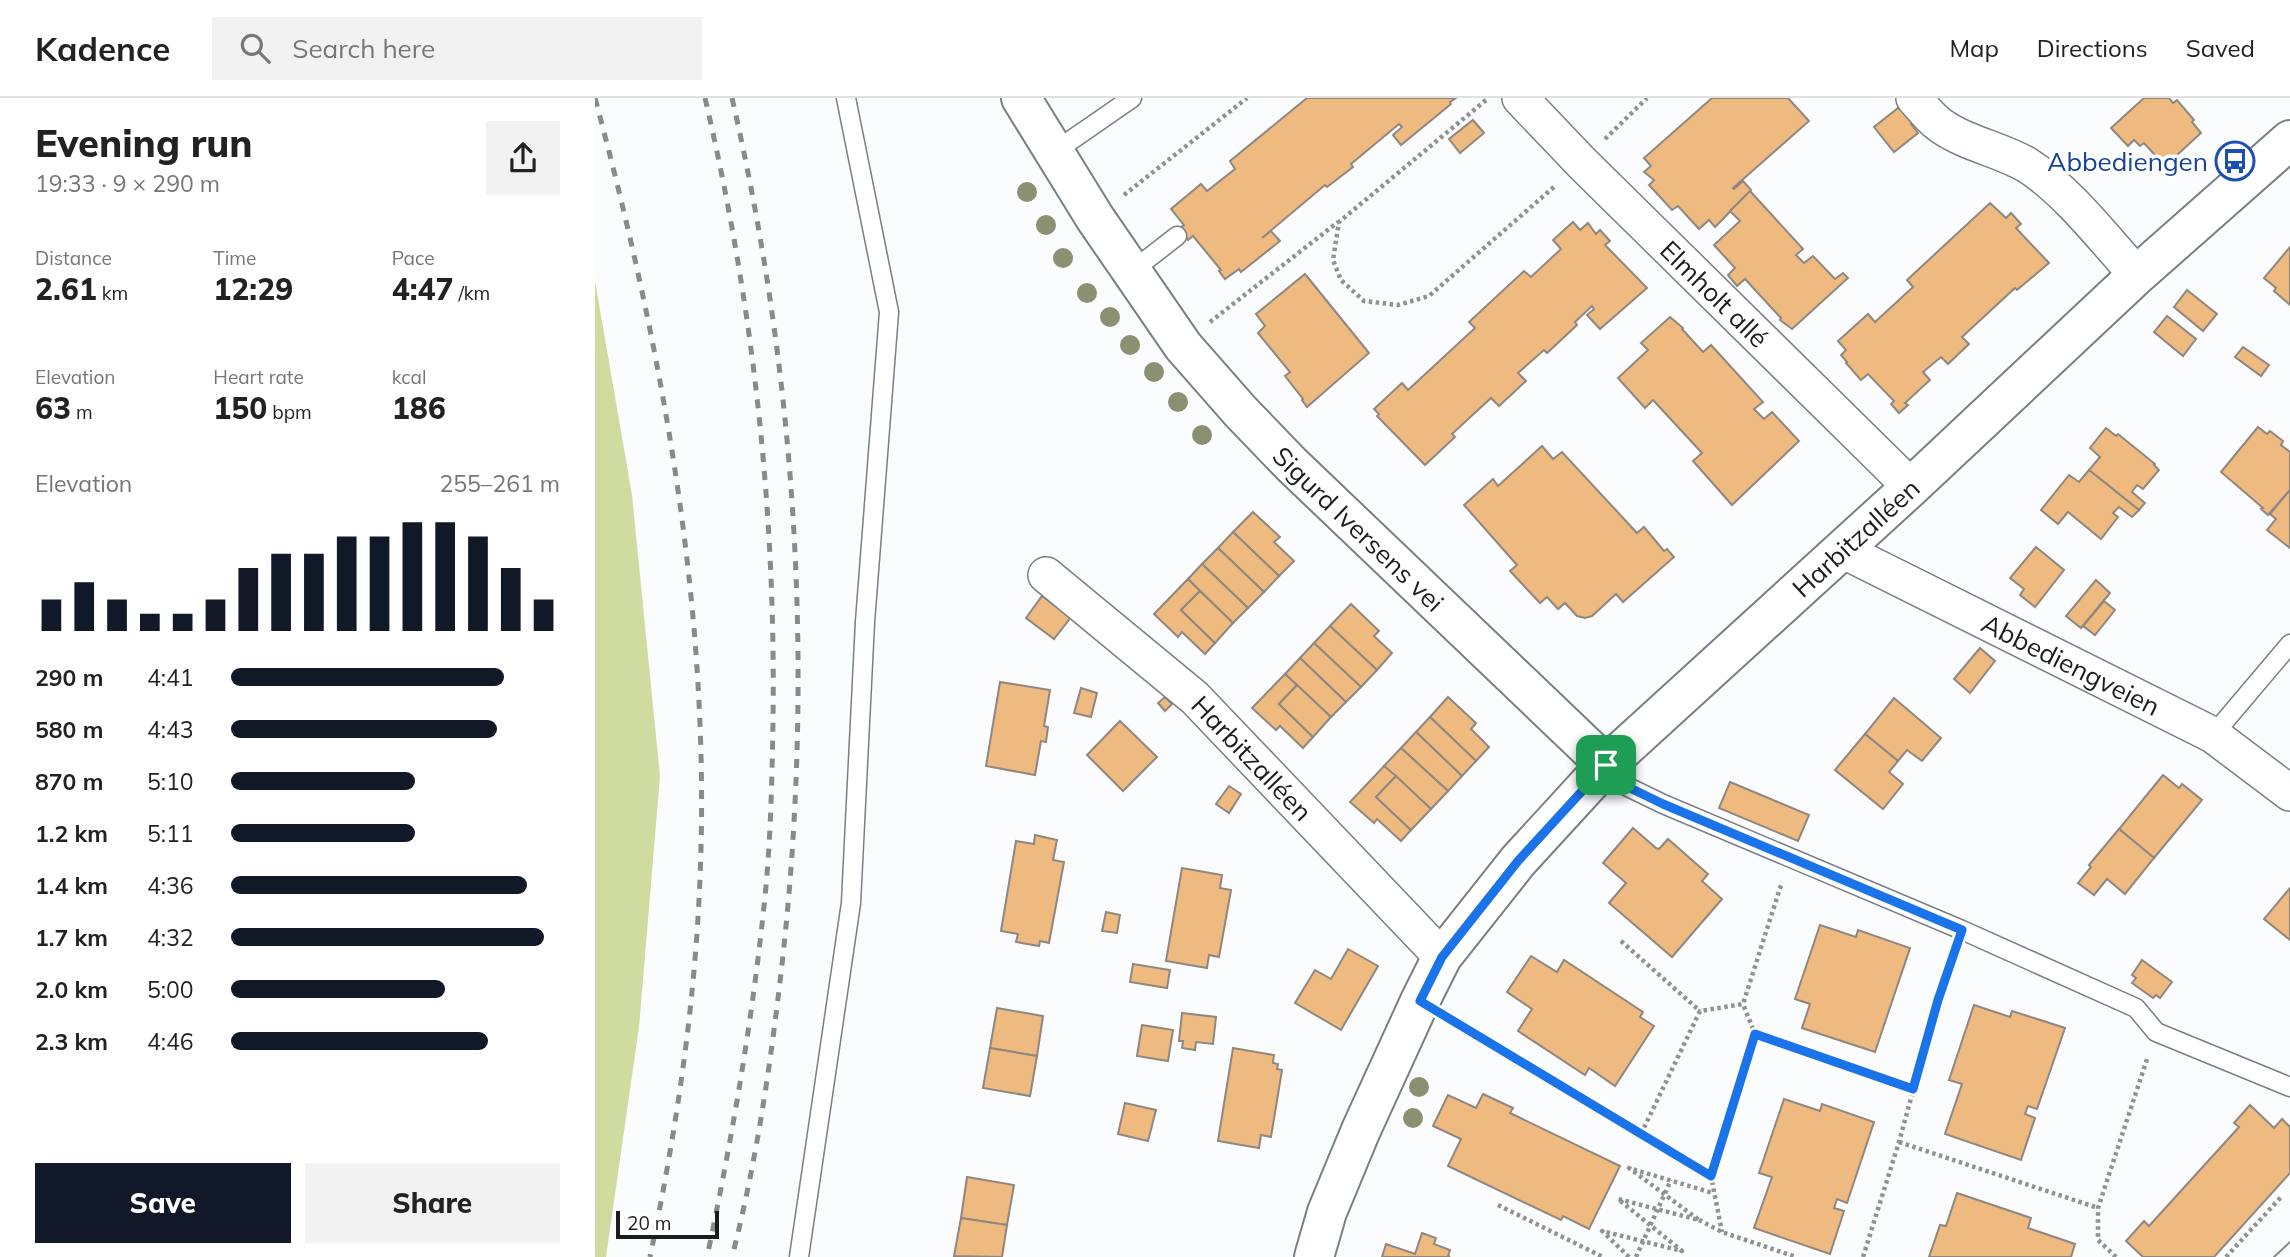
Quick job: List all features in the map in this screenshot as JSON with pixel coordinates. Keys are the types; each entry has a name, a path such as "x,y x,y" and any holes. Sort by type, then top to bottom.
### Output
{"street":[{"name":"Sigurd Iversens vei","path":"1021,98 1095,218 1183,346 1291,464 1606,765"},
{"name":"Elmholt allé","path":"1520,98 1582,163 1911,487"},
{"path":"1914,98 1939,125 2029,166 2069,200 2137,275"},
{"name":"Harbitzalléen","path":"1314,1257 1336,1189 1442,957 1518,861 1606,765 1911,487 2137,275 2290,140"},
{"name":"Abbediengveien","path":"1842,550 2213,735 2290,793"},
{"name":"Harbitzalléen","path":"1046,575 1195,698 1442,957"}],"lane":[{"path":"799,1257 851,903 865,622 889,312 846,98"},
{"path":"1054,152 1132,98"},
{"path":"1132,271 1177,236"},
{"path":"2213,735 2290,644"},
{"path":"1606,765 1626,786 1663,804 1962,930 2136,1008 2156,1032 2290,1087"}],"path":[{"path":"1155,170 1247,98"},
{"path":"1221,313 1339,222 1488,98"},
{"path":"1339,222 1333,260 1341,280 1364,302 1398,305 1429,296 1582,163 1647,98"},
{"path":"1722,1232 1711,1176 1755,1034 1743,1004 1790,858"},
{"path":"1863,1257 1899,1142 1938,1000 1962,930"},
{"path":"1621,941 1700,1011"},
{"path":"1420,1001 1711,1176"},
{"path":"1700,1011 1743,1004"},
{"path":"1641,1134 1700,1011"},
{"path":"2116,1257 2098,1240 2098,1208 2156,1032"},
{"path":"1755,1034 1913,1089"},
{"path":"1899,1142 2098,1208"},
{"path":"1713,1193 1629,1168 1699,1220 1722,1232 1796,1257"},
{"path":"1636,1257 1671,1180"},
{"path":"2226,1257 2282,1196"},
{"path":"1629,1257 1602,1231 1682,1251 1618,1199 1699,1220"},
{"path":"1498,1205 1603,1257"}],"green space":[{"path":"595,281 632,495 660,776 639,1027 606,1257 595,1257"}],"building":[{"path":"1307,98 1456,98 1401,145 1393,135 1402,127 1399,124 1351,164 1353,167 1327,187 1325,185 1262,238 1271,231 1280,241 1241,272 1239,269 1225,279 1219,271 1221,270 1193,236 1188,240 1179,229 1184,225 1171,209 1201,184 1207,191 1235,169 1230,161"},
{"path":"1712,98 1788,98 1809,121 1733,188 1743,181 1751,190 1715,227 1709,220 1699,229 1678,206 1672,210 1649,185 1654,180 1644,172 1651,166 1644,158"},
{"path":"2144,98 2169,98 2173,103 2177,100 2201,133 2165,166 2144,143 2140,146 2134,140 2128,146 2111,128"},
{"path":"1905,107 1915,121 1911,124 1918,133 1894,152 1874,127 1898,108 1901,110"},
{"path":"1473,120 1484,133 1460,153 1449,139"},
{"path":"1750,191 1803,249 1796,255 1804,263 1813,256 1835,279 1843,273 1848,278 1792,329 1780,320 1745,279 1737,286 1728,275 1735,268 1714,245 1740,221 1730,211"},
{"path":"1990,203 2006,218 2011,213 2021,224 2016,228 2049,263 2017,290 2015,288 1962,337 1969,344 1948,364 1941,357 1923,372 1930,380 1905,403 1908,405 1899,413 1891,404 1894,401 1868,374 1861,380 1846,363 1841,355 1846,350 1838,341 1868,314 1875,322 1913,287 1907,280"},
{"path":"1573,222 1580,230 1588,223 1596,234 1600,230 1610,241 1605,245 1647,288 1600,329 1587,315 1594,309 1592,306 1575,322 1577,325 1547,353 1544,350 1518,373 1526,381 1499,406 1491,398 1452,434 1455,437 1425,465 1377,416 1379,414 1374,409 1402,383 1408,390 1475,328 1469,322 1524,271 1531,277 1561,249 1553,240"},
{"path":"2290,247 2290,305 2264,278"},
{"path":"1305,274 1369,353 1307,407 1285,376 1290,372 1258,333 1265,326 1256,314"},
{"path":"2187,290 2217,314 2203,331 2174,307"},
{"path":"2167,316 2196,339 2183,356 2154,332"},
{"path":"1670,317 1703,352 1711,345 1763,402 1754,409 1764,419 1772,412 1799,441 1732,505 1693,461 1702,453 1653,400 1645,408 1618,378 1648,350 1641,343"},
{"path":"2243,347 2269,365 2261,376 2235,357"},
{"path":"2258,427 2267,434 2270,431 2283,441 2281,445 2290,452 2290,490 2268,515 2221,472"},
{"path":"2106,428 2116,436 2118,434 2159,470 2143,489 2137,485 2132,492 2145,503 2139,510 2089,470 2100,457 2090,448"},
{"path":"1542,446 1553,459 1562,452 1637,533 1644,527 1664,551 1667,549 1674,557 1623,602 1616,594 1592,616 1585,618 1577,616 1565,603 1558,609 1547,597 1540,603 1510,571 1517,565 1464,505 1493,479 1498,486"},
{"path":"2089,470 2139,510 2132,517 2119,507 2113,513 2118,517 2101,539 2068,512 2058,524 2041,510 2069,475 2079,482"},
{"path":"2290,490 2290,548 2267,530 2276,519 2270,514"},
{"path":"1253,512 1280,537 1274,542 1294,561 1279,576 1233,532"},
{"path":"1233,532 1279,576 1264,592 1218,548"},
{"path":"2036,547 2064,570 2035,607 2020,595 2024,589 2010,578"},
{"path":"1218,548 1264,592 1248,608 1202,564"},
{"path":"1202,564 1248,608 1233,623 1188,579"},
{"path":"1188,579 1200,591 1181,610 1215,643 1205,654 1182,632 1178,637 1154,614"},
{"path":"2096,580 2110,593 2081,628 2066,616"},
{"path":"1200,591 1233,623 1215,643 1181,610"},
{"path":"1042,596 1071,617 1054,639 1026,618"},
{"path":"2104,601 2115,610 2095,635 2083,626"},
{"path":"1351,604 1379,631 1374,636 1392,653 1377,670 1330,626"},
{"path":"1330,626 1377,670 1361,687 1314,643"},
{"path":"1314,643 1361,687 1346,702 1300,658"},
{"path":"1980,648 1995,661 1970,693 1954,679"},
{"path":"1300,658 1346,702 1331,717 1285,674"},
{"path":"1285,674 1297,685 1279,704 1313,737 1303,748 1280,726 1276,730 1252,708"},
{"path":"1000,682 1050,690 1044,726 1048,727 1046,742 1041,741 1035,775 986,766"},
{"path":"1297,685 1331,717 1313,737 1279,704"},
{"path":"1081,688 1097,693 1091,717 1074,713"},
{"path":"1165,697 1172,704 1165,711 1158,703"},
{"path":"1448,697 1476,723 1471,729 1489,747 1476,761 1430,717"},
{"path":"1894,698 1941,738 1922,761 1907,750 1898,761 1865,734"},
{"path":"1430,717 1476,761 1462,776 1416,732"},
{"path":"1120,721 1157,757 1123,791 1087,755"},
{"path":"1416,732 1462,776 1448,791 1401,748"},
{"path":"1865,734 1898,761 1889,772 1903,784 1883,809 1835,770"},
{"path":"1401,748 1448,791 1431,809 1384,766"},
{"path":"1384,766 1396,776 1376,797 1411,830 1401,841 1377,819 1374,823 1350,802"},
{"path":"2163,775 2179,788 2182,784 2202,800 2154,858 2119,829"},
{"path":"1396,776 1431,809 1411,830 1376,797"},
{"path":"1730,782 1809,815 1798,841 1719,808"},
{"path":"1229,786 1241,794 1229,813 1216,804"},
{"path":"1633,828 1659,849 1668,839 1708,874 1702,881 1722,899 1672,957 1609,903 1626,883 1603,863"},
{"path":"2119,829 2154,858 2125,894 2107,879 2094,895 2078,883 2091,867 2089,865"},
{"path":"1035,835 1057,840 1053,860 1064,862 1049,943 1040,941 1039,946 1016,942 1018,934 1001,931 1016,841 1034,844"},
{"path":"1182,868 1222,875 1220,888 1231,890 1219,957 1209,955 1207,968 1166,961"},
{"path":"2290,888 2290,940 2264,919"},
{"path":"1106,912 1120,915 1117,933 1102,931"},
{"path":"1820,925 1856,937 1858,930 1910,948 1875,1052 1802,1028 1810,1004 1795,999"},
{"path":"1348,949 1378,966 1341,1030 1295,1003 1315,970 1331,979"},
{"path":"1531,956 1557,972 1564,960 1643,1012 1640,1017 1654,1026 1615,1086 1589,1068 1585,1075 1518,1031 1532,1009 1507,992"},
{"path":"2142,960 2172,982 2160,998 2156,995 2153,998 2132,983 2136,978 2132,975"},
{"path":"1133,964 1170,970 1167,988 1130,982"},
{"path":"1974,1005 2010,1017 2012,1011 2065,1028 2037,1109 2028,1106 2025,1114 2035,1118 2021,1160 1945,1134 1962,1084 1949,1080"},
{"path":"997,1008 1043,1016 1037,1056 990,1048"},
{"path":"1182,1013 1216,1017 1213,1044 1196,1042 1195,1050 1182,1048 1183,1041 1179,1041"},
{"path":"1142,1025 1173,1030 1168,1061 1137,1056"},
{"path":"990,1048 1037,1056 1030,1096 983,1088"},
{"path":"1233,1048 1274,1055 1273,1063 1278,1064 1277,1069 1282,1070 1271,1137 1261,1135 1259,1148 1218,1141"},
{"path":"1483,1094 1513,1108 1510,1113 1620,1166 1589,1229 1563,1216 1561,1220 1448,1166 1461,1139 1433,1126 1448,1095 1476,1108"},
{"path":"1784,1099 1820,1111 1822,1104 1874,1122 1847,1203 1837,1199 1834,1208 1844,1211 1830,1254 1754,1228 1772,1177 1759,1173"},
{"path":"1125,1103 1156,1110 1148,1141 1118,1134"},
{"path":"2250,1105 2274,1128 2282,1119 2290,1127 2290,1173 2214,1257 2143,1257 2126,1241 2144,1221 2149,1226 2239,1127 2234,1123"},
{"path":"967,1177 1014,1185 1007,1225 961,1218"},
{"path":"1957,1193 2031,1218 2028,1228 2075,1244 2071,1257 1929,1257 1940,1225 1946,1226"},
{"path":"961,1218 1007,1225 1002,1257 954,1256"},
{"path":"1422,1233 1436,1238 1434,1244 1450,1250 1450,1257 1382,1257 1386,1244 1415,1254"}],"tram line":[{"path":"2274,1257 2290,1242"}],"railway":[{"path":"595,98 642,290 661,387 690,582 698,680 700,878 694,974 676,1116 650,1257"},
{"path":"705,98 736,252 758,408 773,643 771,804 761,933 742,1072 707,1257"},
{"path":"732,98 772,315 794,533 798,643 797,753 781,973 761,1116 732,1257"}],"place":[{"name":"Abbediengen","path":"2235,161"}],"route":[{"path":"1606,765 1626,786 1663,804 1962,930 1938,1000 1913,1089 1755,1034 1711,1176 1420,1001 1442,957 1518,861 1606,765"}]}
